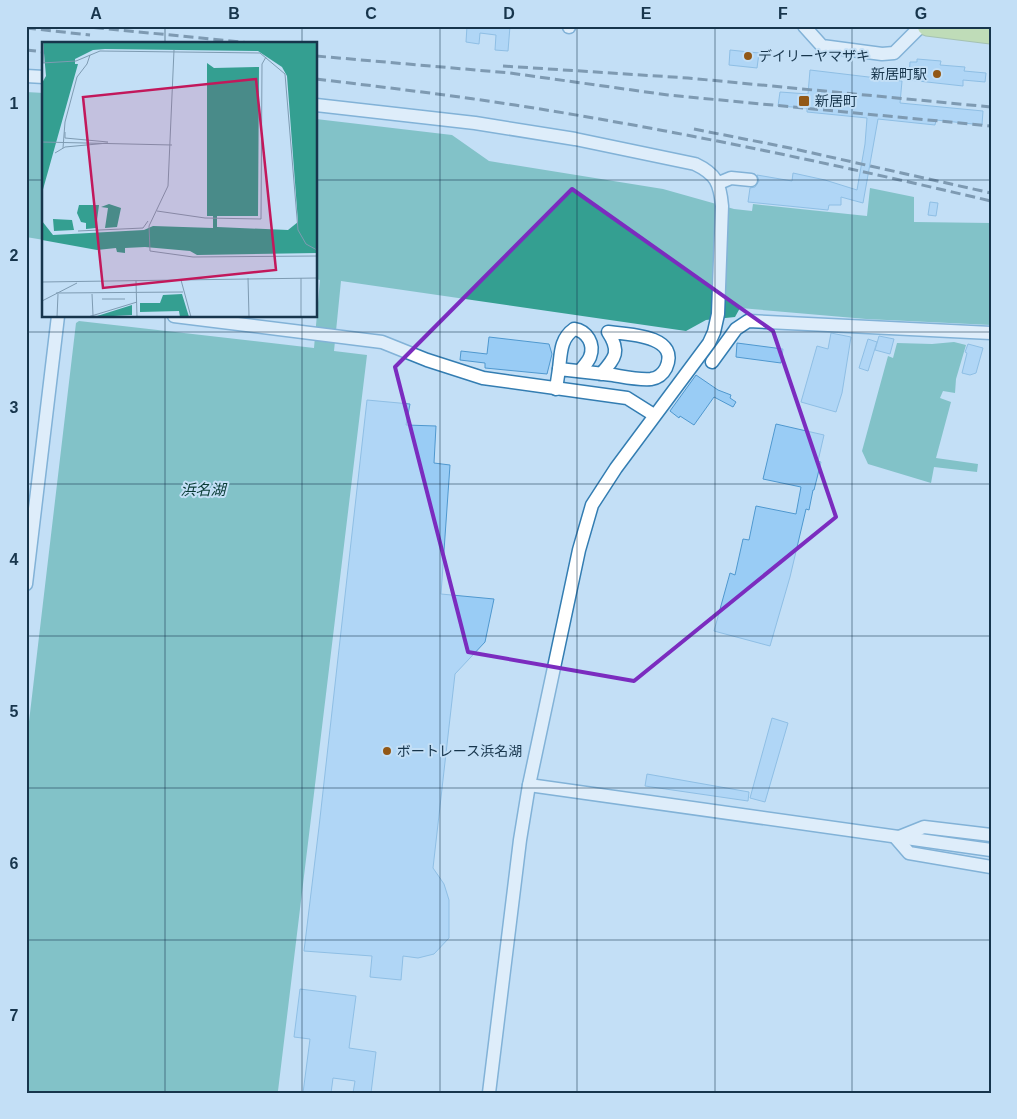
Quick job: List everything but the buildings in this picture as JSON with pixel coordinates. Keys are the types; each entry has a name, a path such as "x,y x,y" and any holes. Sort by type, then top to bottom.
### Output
{"highway":[{"path":"927,26 991,34"}],"street":[{"path":"804,26 822,46 882,54 894,52 921,26"},
{"path":"26,76 42,77"},
{"path":"318,105 461,121 574,139 695,164 706,170 719,183 722,206 718,314 714,332 709,343 654,415 592,505 579,550 520,840 489,1093"},
{"path":"719,183 731,178 750,180"},
{"path":"26,584 58,318"},
{"path":"189,318 382,342 427,360 483,378 627,398 654,415"},
{"path":"712,362 736,329 748,321 991,333"},
{"path":"556,389 563,340 574,329 647,337 655,340 668,354 668,361 663,372 653,379 629,378 559,369"},
{"path":"580,330 589,339 591,346 590,356 580,371"},
{"path":"601,374 612,361 616,352 613,339 608,332"},
{"path":"530,785 991,850"},
{"path":"896,838 924,827 991,835"},
{"path":"896,838 909,853 991,867"}],"highlighted area":[{"path":"572,189 773,331 836,517 634,681 468,652 395,367"}],"water":[{"path":"26,92 42,93 42,240 26,237"},
{"name":"浜名湖","path":"318,119 452,135 489,161 663,189 734,209 752,211 753,204 867,216 870,188 914,197 914,222 991,223 991,325 866,319 740,308 735,317 706,320 686,331 341,281 334,351 367,355 278,1091 293,1093 26,1093 26,747 76,323 79,321 314,348 320,280 318,280"},
{"path":"954,342 966,345 956,379 955,393 943,391 940,398 951,402 936,458 978,464 977,472 934,467 931,483 868,464 862,451 888,356 893,358 897,343 932,344"}],"railway":[{"path":"79,26 241,42"},
{"path":"26,28 90,35"},
{"path":"26,50 42,52"},
{"path":"318,56 510,73 668,95 991,126"},
{"path":"503,66 688,78 991,107"},
{"path":"318,79 490,101 635,125 814,161 991,201"},
{"path":"694,129 790,148 991,193"}],"place":[{"name":"デイリーヤマザキ","path":"748,56"},
{"name":"新居町駅","path":"937,74"},
{"name":"新居町","path":"804,101"},
{"name":"ボートレース浜名湖","path":"387,751"}]}
